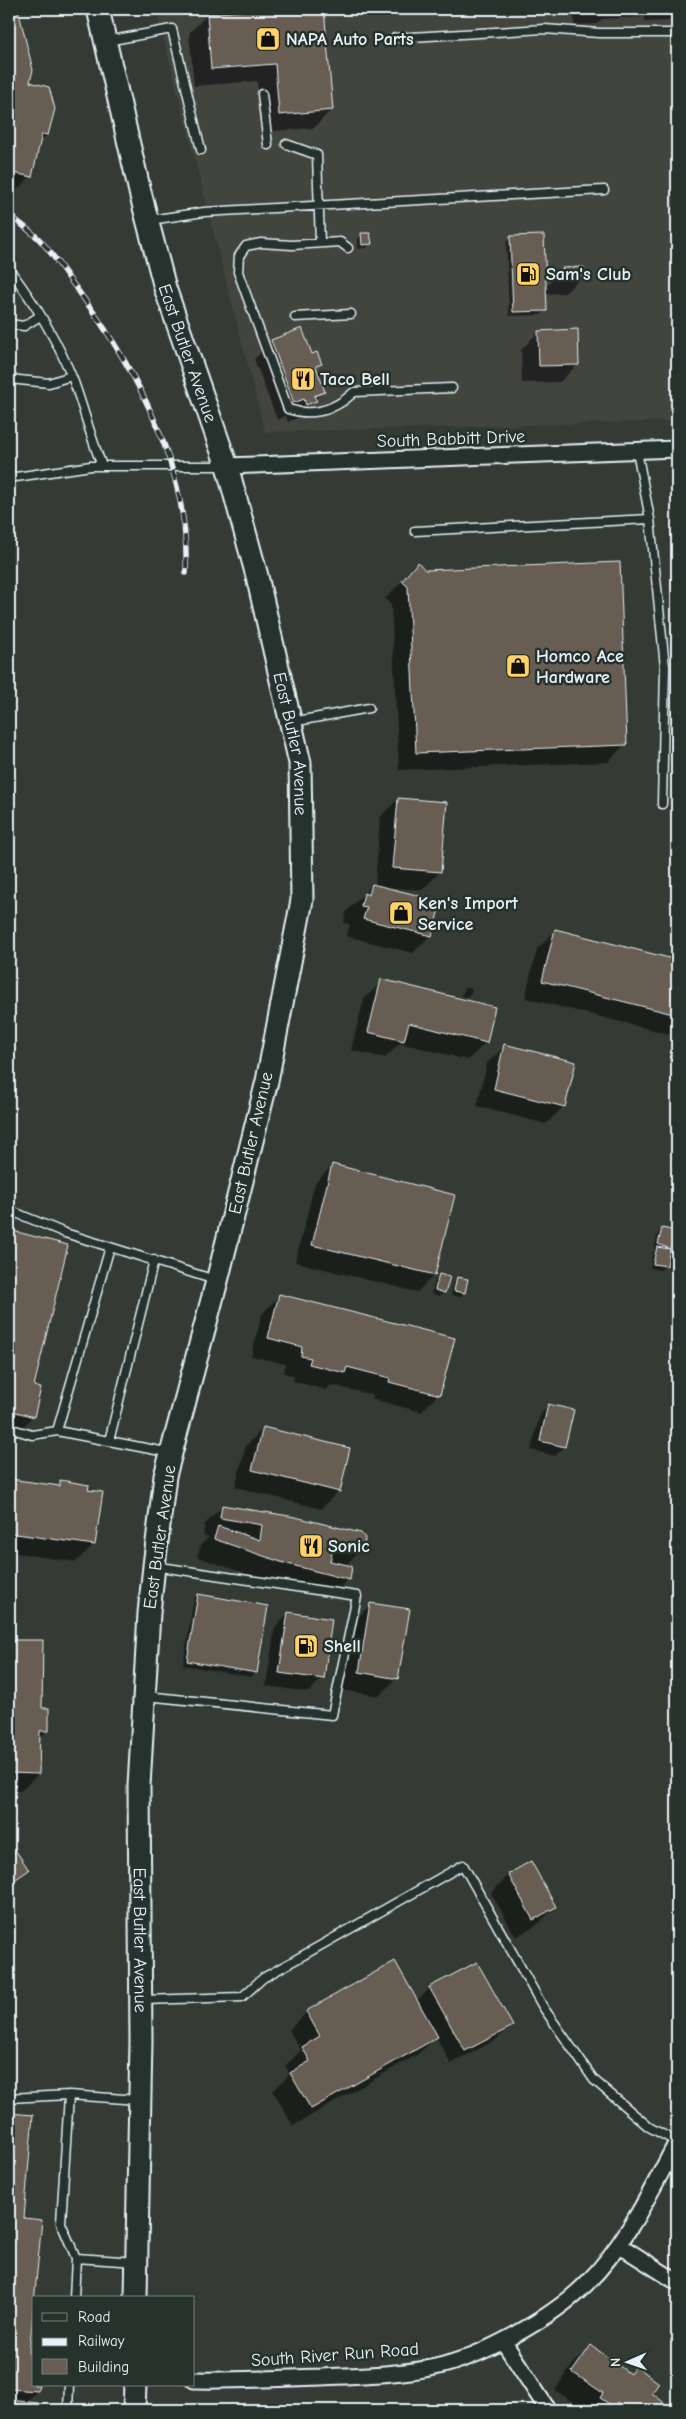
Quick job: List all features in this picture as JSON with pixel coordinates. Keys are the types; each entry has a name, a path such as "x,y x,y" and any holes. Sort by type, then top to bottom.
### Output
{"main road":[{"name":"East Butler Avenue","path":"98,9 165,288 227,466 257,576 300,763 302,900 267,1081 217,1281 165,1476 154,1566 138,1786 140,2100 136,2296"},
{"path":"134,2410 135,2386"}],"street":[{"name":"South Babbitt Drive","path":"227,466 677,449"},
{"name":"South River Run Road","path":"195,2380 381,2374 435,2367 478,2353 503,2341 551,2312 585,2285 619,2245 677,2142"},
{"path":"619,2245 677,2282"},
{"path":"503,2341 548,2410"}],"lane":[{"path":"107,41 172,29 201,150"},
{"path":"395,38 544,29 600,33 677,33"},
{"path":"262,94 268,145"},
{"path":"286,144 317,155 320,243"},
{"path":"148,221 204,212 319,204 604,190"},
{"path":"348,248 340,242 292,245 261,244 246,246 239,256 238,272 288,409 299,412 319,412 344,402 354,392 452,388"},
{"path":"9,269 40,316 64,358 83,410 89,435 102,466"},
{"path":"295,317 351,314"},
{"path":"9,324 24,326 40,316"},
{"path":"9,379 50,383 71,376"},
{"path":"637,451 650,519 665,667 662,804"},
{"path":"9,478 102,466 227,466"},
{"path":"415,531 650,519"},
{"path":"290,722 369,708"},
{"path":"9,1210 65,1233 217,1281"},
{"path":"57,1431 110,1246"},
{"path":"108,1441 154,1260"},
{"path":"9,1428 32,1435 57,1431 171,1453"},
{"path":"144,1695 332,1715 357,1596 154,1566"},
{"path":"140,2000 242,1997 263,1978 463,1865 543,2007 594,2080 649,2127 677,2142"},
{"path":"69,2094 61,2223 76,2258 74,2296"},
{"path":"9,2098 69,2094 140,2100"},
{"path":"76,2258 137,2262"},
{"path":"68,2410 69,2386"}],"shaded area":[{"path":"156,9 677,9 677,421 265,432"}],"building":[{"path":"18,9 33,70 30,82 49,87 55,109 48,135 42,134 32,177 9,172 14,151 9,149 9,10"},
{"name":"NAPA Auto Parts","path":"265,9 324,9 333,110 279,115 275,64 211,69 207,14"},
{"path":"361,233 370,233 372,244 362,245"},
{"name":"Sam's Club","path":"544,235 547,311 513,312 510,236"},
{"path":"584,267 584,276 562,277 562,268"},
{"name":"Taco Bell","path":"302,328 312,354 317,352 322,364 316,366 325,392 314,396 317,401 306,405 304,399 294,403 271,340"},
{"path":"578,329 579,365 539,366 538,331"},
{"name":"Homco Ace Hardware","path":"418,562 425,570 620,562 627,745 416,753 408,587 402,581"},
{"path":"398,798 447,802 441,872 392,868"},
{"name":"Ken's Import Service","path":"372,884 441,901 432,936 363,919 367,907 361,906 364,893 369,895"},
{"path":"555,929 677,960 677,1015 542,981"},
{"path":"381,979 495,1007 487,1043 409,1023 404,1041 368,1032"},
{"path":"504,1044 576,1062 565,1107 494,1089"},
{"path":"332,1164 455,1195 435,1275 312,1245"},
{"path":"662,1228 676,1231 670,1249 658,1244"},
{"path":"9,1230 68,1245 34,1386 41,1388 34,1417 9,1410"},
{"path":"657,1247 670,1249 667,1266 653,1264"},
{"path":"439,1274 450,1277 445,1293 435,1290"},
{"path":"457,1277 468,1279 465,1293 454,1291"},
{"path":"279,1294 455,1338 440,1395 389,1382 390,1378 347,1367 345,1373 309,1364 311,1358 301,1356 302,1347 268,1338"},
{"path":"548,1404 574,1410 565,1447 540,1441"},
{"path":"263,1427 350,1448 340,1492 252,1470"},
{"path":"9,1465 12,1466 10,1479 60,1486 60,1480 89,1485 88,1490 103,1492 95,1545 9,1533"},
{"path":"222,1505 295,1517 361,1533 365,1538 364,1549 335,1541 330,1561 352,1566 350,1580 284,1563 214,1539 218,1526 260,1540 262,1525 220,1518"},
{"path":"198,1594 268,1606 257,1673 187,1661"},
{"path":"370,1603 410,1609 398,1679 359,1672"},
{"name":"Shell","path":"288,1612 332,1619 324,1679 279,1673"},
{"path":"9,1640 43,1640 42,1708 49,1708 49,1731 40,1731 39,1774 9,1773"},
{"path":"16,1851 29,1870 9,1884 9,1856"},
{"path":"531,1861 556,1907 533,1920 508,1874"},
{"path":"395,1961 438,2037 311,2109 290,2073 310,2061 302,2047 320,2036 306,2011"},
{"path":"477,1962 513,2026 465,2051 429,1987"},
{"path":"9,2113 33,2115 24,2218 42,2220 35,2296 32,2296 29,2354 32,2354 32,2386 39,2386 38,2391 9,2389"},
{"path":"591,2345 630,2374 636,2366 659,2383 652,2393 672,2409 627,2410 617,2402 614,2407 600,2398 603,2393 572,2372"},
{"path":"9,2400 38,2403 37,2410 9,2410"}],"railway":[{"path":"9,214 38,238 52,254 96,316 137,384 154,420 168,457 179,495 185,534 186,573"}],"place":[{"name":"NAPA Auto Parts","path":"268,39"},
{"name":"Sam's Club","path":"528,274"},
{"name":"Taco Bell","path":"303,379"},
{"name":"Homco Ace Hardware","path":"518,666"},
{"name":"Ken's Import Service","path":"401,913"},
{"name":"Sonic","path":"311,1546"},
{"name":"Shell","path":"306,1646"}]}
